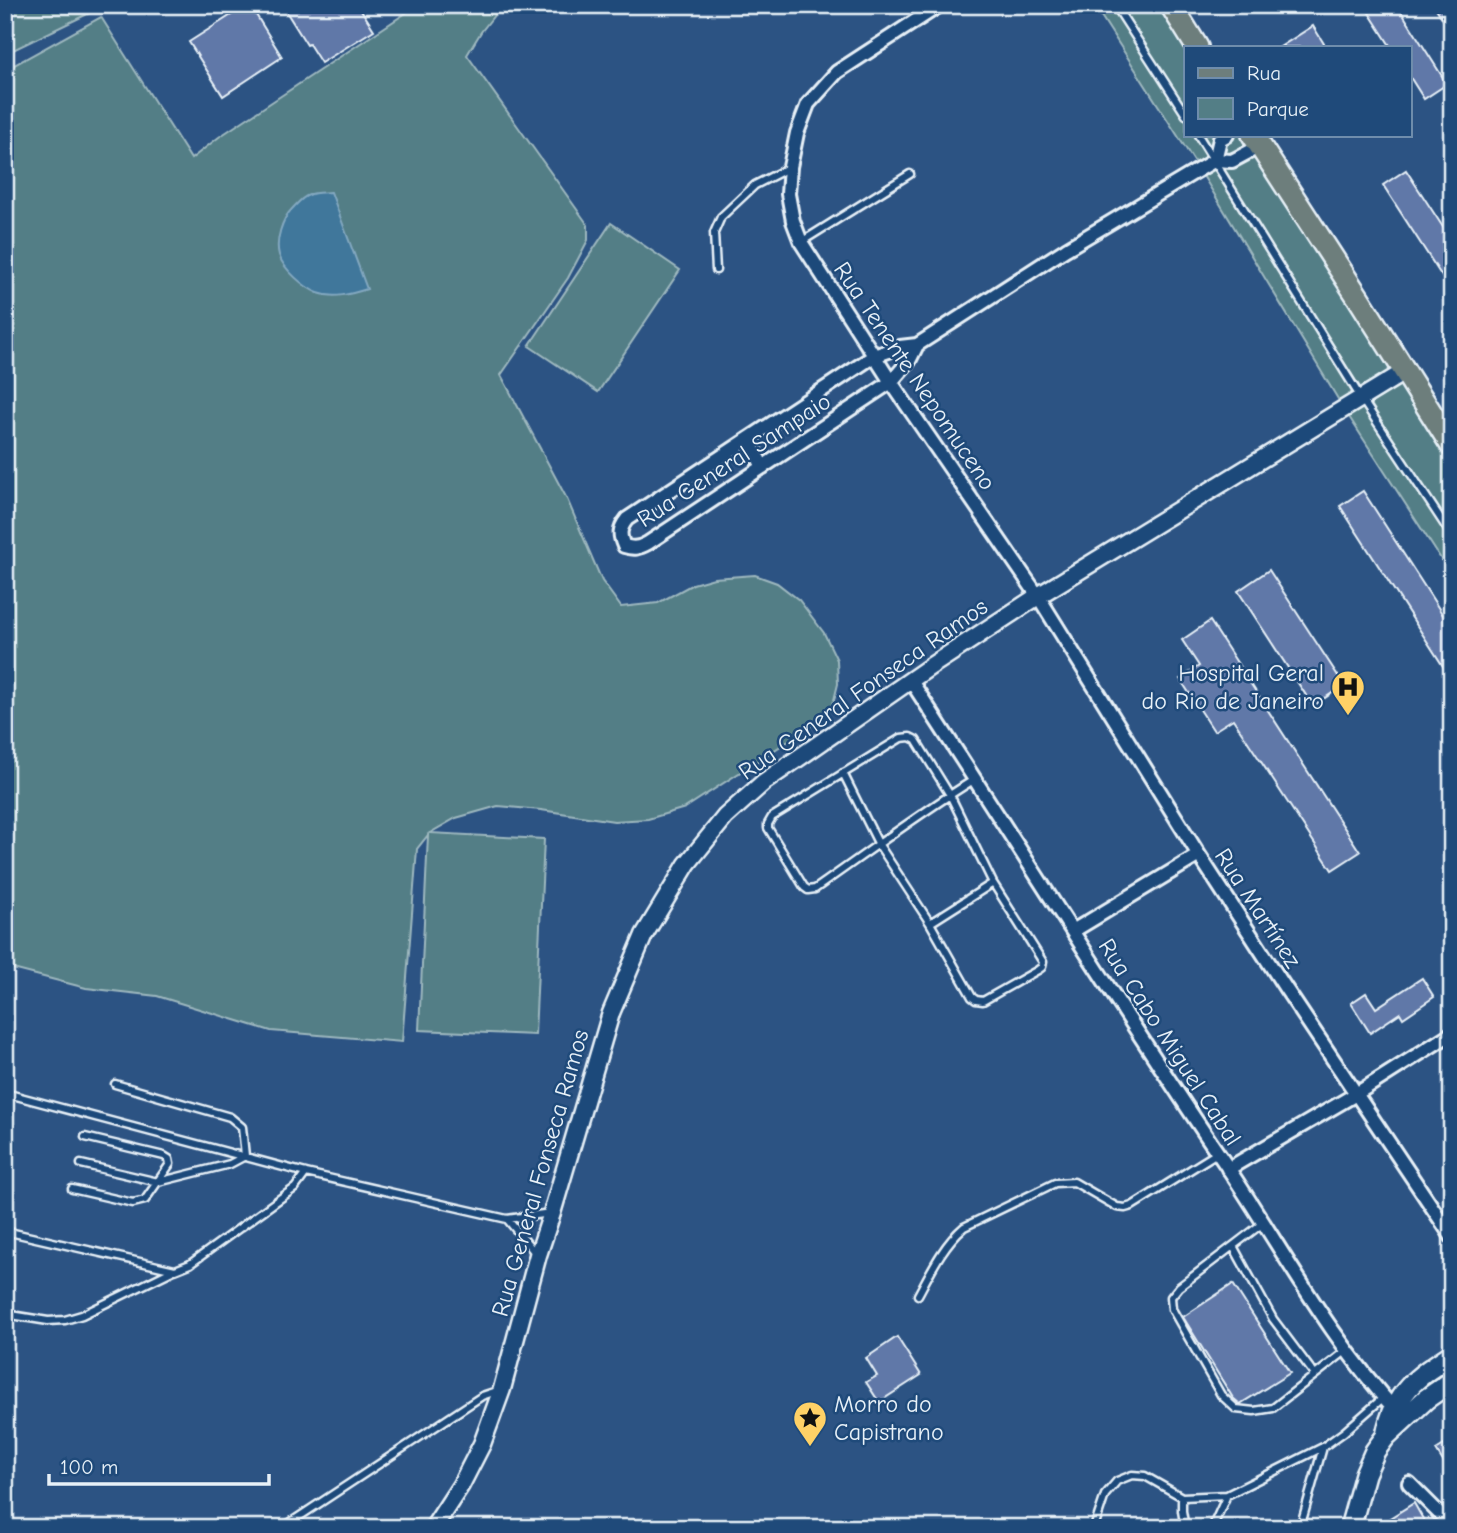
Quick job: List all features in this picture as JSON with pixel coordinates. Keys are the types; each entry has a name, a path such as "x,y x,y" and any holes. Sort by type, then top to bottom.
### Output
{"main road":[{"path":"1171,5 1196,46"},
{"path":"1256,140 1452,446"},
{"path":"1350,1528 1365,1474 1381,1443 1394,1408 1408,1387 1428,1369 1452,1354"},
{"path":"1394,1408 1426,1399 1452,1381"}],"street":[{"name":"Rua Tenente Nepomuceno","path":"940,5 837,72 808,104 797,133 788,194 793,221 801,242 891,382 1038,596"},
{"path":"1214,160 1220,139 1225,136"},
{"name":"Rua General Sampaio","path":"917,345 909,361 891,382 648,543 632,548 624,546 620,537 622,526 627,519 874,356 900,347 917,345 1066,249 1214,160 1233,161 1256,140"},
{"name":"Rua General Fonseca Ramos","path":"433,1528 461,1485 482,1444 502,1389 538,1255 611,1013 645,934 687,864 725,817 764,782 1038,596 1404,372"},
{"path":"748,439 763,467"},
{"name":"Rua Martínez","path":"1038,596 1199,855 1452,1237"},
{"name":"Rua Cabo Miguel Cabal","path":"911,681 1263,1223 1348,1350 1394,1408"},
{"path":"1073,932 1199,855"},
{"path":"1228,1169 1356,1094 1452,1033"},
{"path":"1409,1483 1451,1523"}],"lane":[{"path":"1115,5 1184,112"},
{"path":"1199,136 1362,398 1452,536"},
{"path":"716,270 714,233 722,217 755,185 790,167"},
{"path":"801,242 910,174"},
{"path":"844,773 878,845 930,923 972,997 983,1001 1038,970 1043,962 993,883 950,794 916,740 910,737 901,738 772,817 768,828 804,887 808,890 816,889 878,845 950,794 975,779"},
{"path":"930,923 993,883"},
{"path":"115,1084 230,1117 242,1127 245,1156"},
{"path":"5,1093 306,1173 507,1219 552,1213"},
{"path":"72,1189 133,1203 145,1199 170,1164 169,1159 85,1137"},
{"path":"918,1295 946,1247 964,1227 1055,1183 1074,1182 1118,1207 1125,1208 1217,1153"},
{"path":"81,1164 158,1182 230,1164 245,1156"},
{"path":"5,1314 48,1321 82,1315 190,1264 295,1188 306,1173"},
{"path":"507,1219 538,1255"},
{"path":"1263,1223 1179,1287 1171,1297 1172,1309 1221,1395 1236,1409 1254,1411 1273,1408 1348,1350"},
{"path":"5,1231 175,1270"},
{"path":"1233,1246 1273,1319 1315,1376"},
{"path":"282,1528 482,1395 502,1389"},
{"path":"1094,1528 1105,1495 1117,1481 1132,1475 1145,1476 1182,1497 1227,1495 1394,1408"},
{"path":"1300,1528 1323,1447"},
{"path":"1212,1528 1227,1495"},
{"path":"1182,1497 1185,1528"},
{"path":"979,1528 1002,1524 1012,1528"}],"green space":[{"path":"5,5 106,5 5,54"},
{"path":"418,5 502,5 467,55 588,225 588,240 568,278 501,375 567,499 602,581 621,607 658,603 693,584 714,578 755,575 777,583 799,600 824,633 837,660 838,684 832,708 810,727 685,808 648,819 614,821 498,806 456,818 430,833 544,839 535,1035 419,1030 428,835 417,849 402,1042 271,1031 157,996 86,988 5,967 5,70 101,17 191,159 219,137"},
{"path":"1094,5 1175,5 1186,46 1184,136 1259,136 1452,438 1452,530 1244,207 1452,536 1452,576 1344,409 1199,169"},
{"path":"611,223 680,270 598,392 529,346"}],"water":[{"path":"331,192 367,289 336,296 313,291 301,282 285,266 278,249 280,230 292,209 306,196"}],"building":[{"path":"250,5 282,57 223,96 189,42"},
{"path":"282,5 358,5 374,30 321,63"},
{"path":"1364,5 1397,5 1447,84 1424,99 1412,80 1412,46 1390,46"},
{"path":"1434,5 1452,5 1452,34"},
{"path":"1313,26 1325,46 1282,46"},
{"path":"1406,170 1452,241 1452,292 1383,185"},
{"path":"1363,491 1452,629 1452,680 1340,506"},
{"path":"1269,570 1344,685 1313,706 1238,591"},
{"path":"1210,621 1360,852 1332,870 1233,719 1214,731 1180,679 1199,666 1182,640"},
{"path":"1422,978 1434,997 1403,1018 1400,1013 1370,1033 1351,1003 1366,993 1376,1008"},
{"path":"1233,1284 1290,1373 1240,1404 1233,1398 1183,1317"},
{"path":"897,1337 921,1375 879,1402 866,1382 877,1376 866,1358"},
{"path":"1452,1440 1452,1476 1436,1450"},
{"path":"1414,1503 1428,1528 1374,1528"}],"place":[{"name":"Hospital Geral do Rio de Janeiro","path":"1348,717"},
{"name":"Morro do Capistrano","path":"810,1448"}]}
